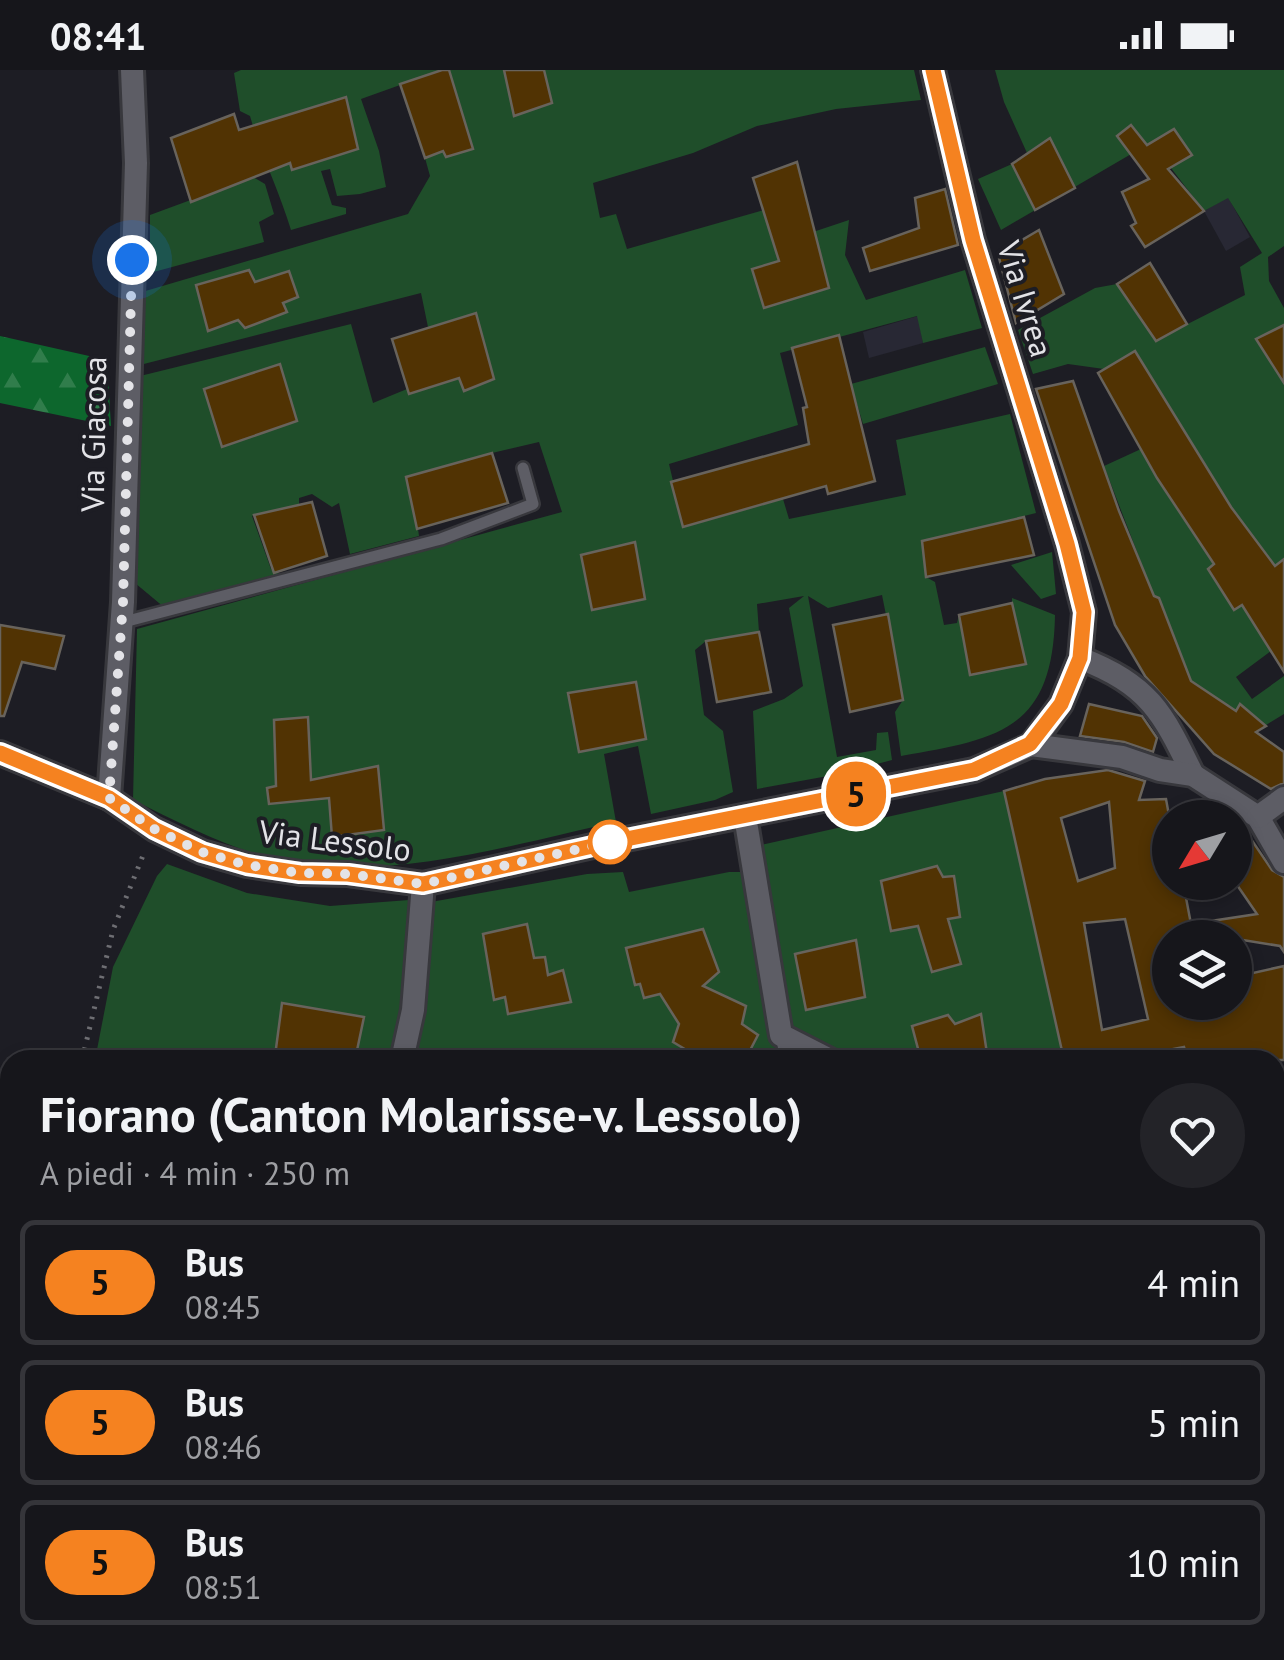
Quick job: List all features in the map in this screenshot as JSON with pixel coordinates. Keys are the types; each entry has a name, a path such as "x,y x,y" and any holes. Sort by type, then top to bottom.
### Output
{"street":[{"name":"Via Giacosa","path":"109,798 120,624 136,163 132,70"},
{"name":"Via Ivrea","path":"934,70 973,240 1067,544 1084,612 1080,658 1061,704 1030,744"},
{"path":"1080,658 1110,670 1142,690 1167,722 1193,774"},
{"path":"1030,744 1122,757 1160,770 1193,774 1258,817 1284,862"},
{"name":"Via Lessolo","path":"0,753 109,798 154,829 202,852 247,865 300,873 348,874 423,884 974,770 1030,744"},
{"path":"1258,817 1284,798"},
{"path":"745,816 781,1035 810,1050"},
{"path":"404,1050 412,1010 423,884"}],"lane":[{"path":"120,624 441,539 533,504 523,468"},
{"path":"781,1035 784,1050"}],"path":[{"path":"84,1050 113,930 154,829"}],"shaded area":[{"path":"1228,197 1250,237 1226,251 1204,211"},
{"path":"918,316 923,343 869,358 863,332"}],"green space":[{"path":"442,70 361,99 379,151 386,187 337,196 330,169 321,171 332,205 346,208 346,214 291,230 250,116 240,111 234,73"},
{"path":"449,70 914,70 921,100 836,109 757,126 693,153 593,183 600,218 616,214 627,249 764,210 774,245 849,220 845,255 866,300 965,270 982,328 923,343 917,316 780,353 798,425 669,464 684,527 783,499 789,519 906,495 896,440 1010,414 1036,513 922,542 926,577 935,582 944,625 957,623 959,615 1012,603 1012,598 1055,615 1052,654 1044,684 1031,706 1014,723 966,743 901,756 895,712 903,700 882,595 828,608 808,596 837,757 876,750 877,733 888,732 892,760 757,789 753,711 784,699 803,686 789,608 804,596 757,604 759,632 706,641 695,650 704,715 723,731 733,792 715,800 651,814 638,746 604,754 616,822 450,858 322,867 244,850 133,800 137,629 562,512 539,442 492,453 508,503 418,529 419,536 350,554 339,503 332,507 312,494 299,498 299,505 252,516 271,569 281,575 165,608 135,583 136,377 351,324 373,403 407,389 411,393 459,378 465,390 494,379 476,314 428,327 421,293 136,366 142,292 408,214 430,176 425,158 443,151 446,157 472,149"},
{"path":"995,70 1284,70 1284,246 1268,257 1269,281 1284,308 1284,559 1275,566 1231,507 1135,352 1104,369 1068,364 1033,374 1018,330 1095,288 1117,284 1156,340 1245,295 1240,267 1262,253 1228,198 1204,211 1171,168 1191,155 1174,129 1001,230 978,179 1027,153 1004,102"},
{"path":"253,177 265,184 274,214 259,222 264,242 150,273 150,215"},
{"path":"0,336 107,360 111,426 0,403"},
{"path":"985,347 998,384 863,424 851,384"},
{"path":"1141,449 1214,564 1208,569 1234,610 1276,581 1256,628 1271,651 1236,677 1252,699 1284,676 1284,714 1266,725 1241,704 1236,711 1191,681 1104,466"},
{"path":"1052,552 1056,594 1041,599 1011,565"},
{"path":"1004,791 1062,1050 829,1050 801,1037 788,1023 756,846"},
{"path":"167,864 247,893 330,906 409,900 400,1024 391,1050 97,1050 113,967 157,876"},
{"path":"623,872 629,892 746,872 778,1050 414,1050 427,1004 431,902 587,874"}],"building":[{"path":"449,70 473,149 446,157 443,151 425,158 400,84"},
{"path":"504,70 544,70 552,103 514,116"},
{"path":"346,97 358,149 292,170 290,163 191,202 171,138 234,114 239,130"},
{"path":"1131,125 1147,145 1174,129 1192,155 1168,169 1204,211 1145,247 1131,226 1136,223 1122,192 1149,179 1117,136"},
{"path":"1050,138 1075,188 1035,210 1012,164"},
{"path":"797,162 829,288 764,308 752,269 779,261 753,178"},
{"path":"945,189 958,245 870,271 863,248 919,228 915,198"},
{"path":"1039,230 1064,294 1016,323 998,254"},
{"path":"1150,263 1187,324 1156,341 1117,284"},
{"path":"249,270 255,282 289,271 298,297 283,303 287,312 245,328 238,320 208,331 196,285"},
{"path":"476,313 494,379 464,391 459,378 409,394 392,339"},
{"path":"1284,325 1284,383 1256,339"},
{"path":"839,335 875,481 828,494 826,486 683,527 671,482 809,444 803,408 807,407 792,348"},
{"path":"1135,351 1231,507 1275,566 1284,559 1284,672 1242,605 1234,610 1208,569 1214,564 1157,478 1098,373"},
{"path":"280,364 297,421 222,447 204,389"},
{"path":"1073,381 1119,511 1191,681 1236,711 1240,704 1266,726 1256,732 1284,752 1284,783 1271,789 1214,754 1145,676 1115,625 1036,389"},
{"path":"492,453 508,503 417,529 406,477"},
{"path":"312,502 327,556 274,573 254,515"},
{"path":"1024,517 1034,555 926,577 922,541"},
{"path":"635,542 645,599 592,610 581,555"},
{"path":"1012,603 1026,664 970,675 959,615"},
{"path":"888,614 903,700 850,712 833,625"},
{"path":"0,625 64,636 55,669 22,662 4,716 0,716"},
{"path":"759,632 771,692 717,702 706,641"},
{"path":"636,682 646,739 579,752 568,693"},
{"path":"1089,704 1142,716 1157,738 1153,752 1124,742 1080,736"},
{"path":"308,717 311,780 378,766 384,830 332,837 329,798 269,804 267,788 276,786 274,720"},
{"path":"1108,770 1145,781 1139,800 1166,799 1152,800 1152,900 1186,900 1190,920 1152,920 1152,1020 1252,1020 1252,973 1284,966 1284,1050 1062,1050 1004,791 1045,779","holes":["1109,802 1115,868 1078,881 1061,818","1125,919 1148,1019 1102,1030 1084,923"]},
{"path":"1252,840 1272,870 1284,877 1284,952 1280,946 1252,941 1252,920 1217,920 1257,914 1247,900 1252,900"},
{"path":"937,866 943,877 954,876 960,917 948,919 961,964 932,972 918,926 891,931 881,881"},
{"path":"527,924 534,958 545,957 548,975 563,970 571,1002 508,1014 505,997 494,1000 483,934"},
{"path":"703,929 719,972 703,986 746,1006 742,1024 758,1035 750,1050 686,1050 673,1042 679,1024 660,994 644,998 640,984 635,985 626,948"},
{"path":"856,940 865,997 806,1010 795,954"},
{"path":"282,1003 364,1017 357,1050 276,1050"},
{"path":"981,1014 986,1050 918,1050 912,1026 948,1015 955,1024"}],"bus line":[{"name":"5","path":"0,753 109,798 154,829 202,852 247,865 300,873 348,874 423,884 606,843 974,770 1030,744 1061,704 1070,684 1080,658 1084,612 1067,544 973,240 933,70"}],"route":[{"path":"132,260 123,602 109,798 154,829 202,852 247,865 423,884 610,842"}]}
